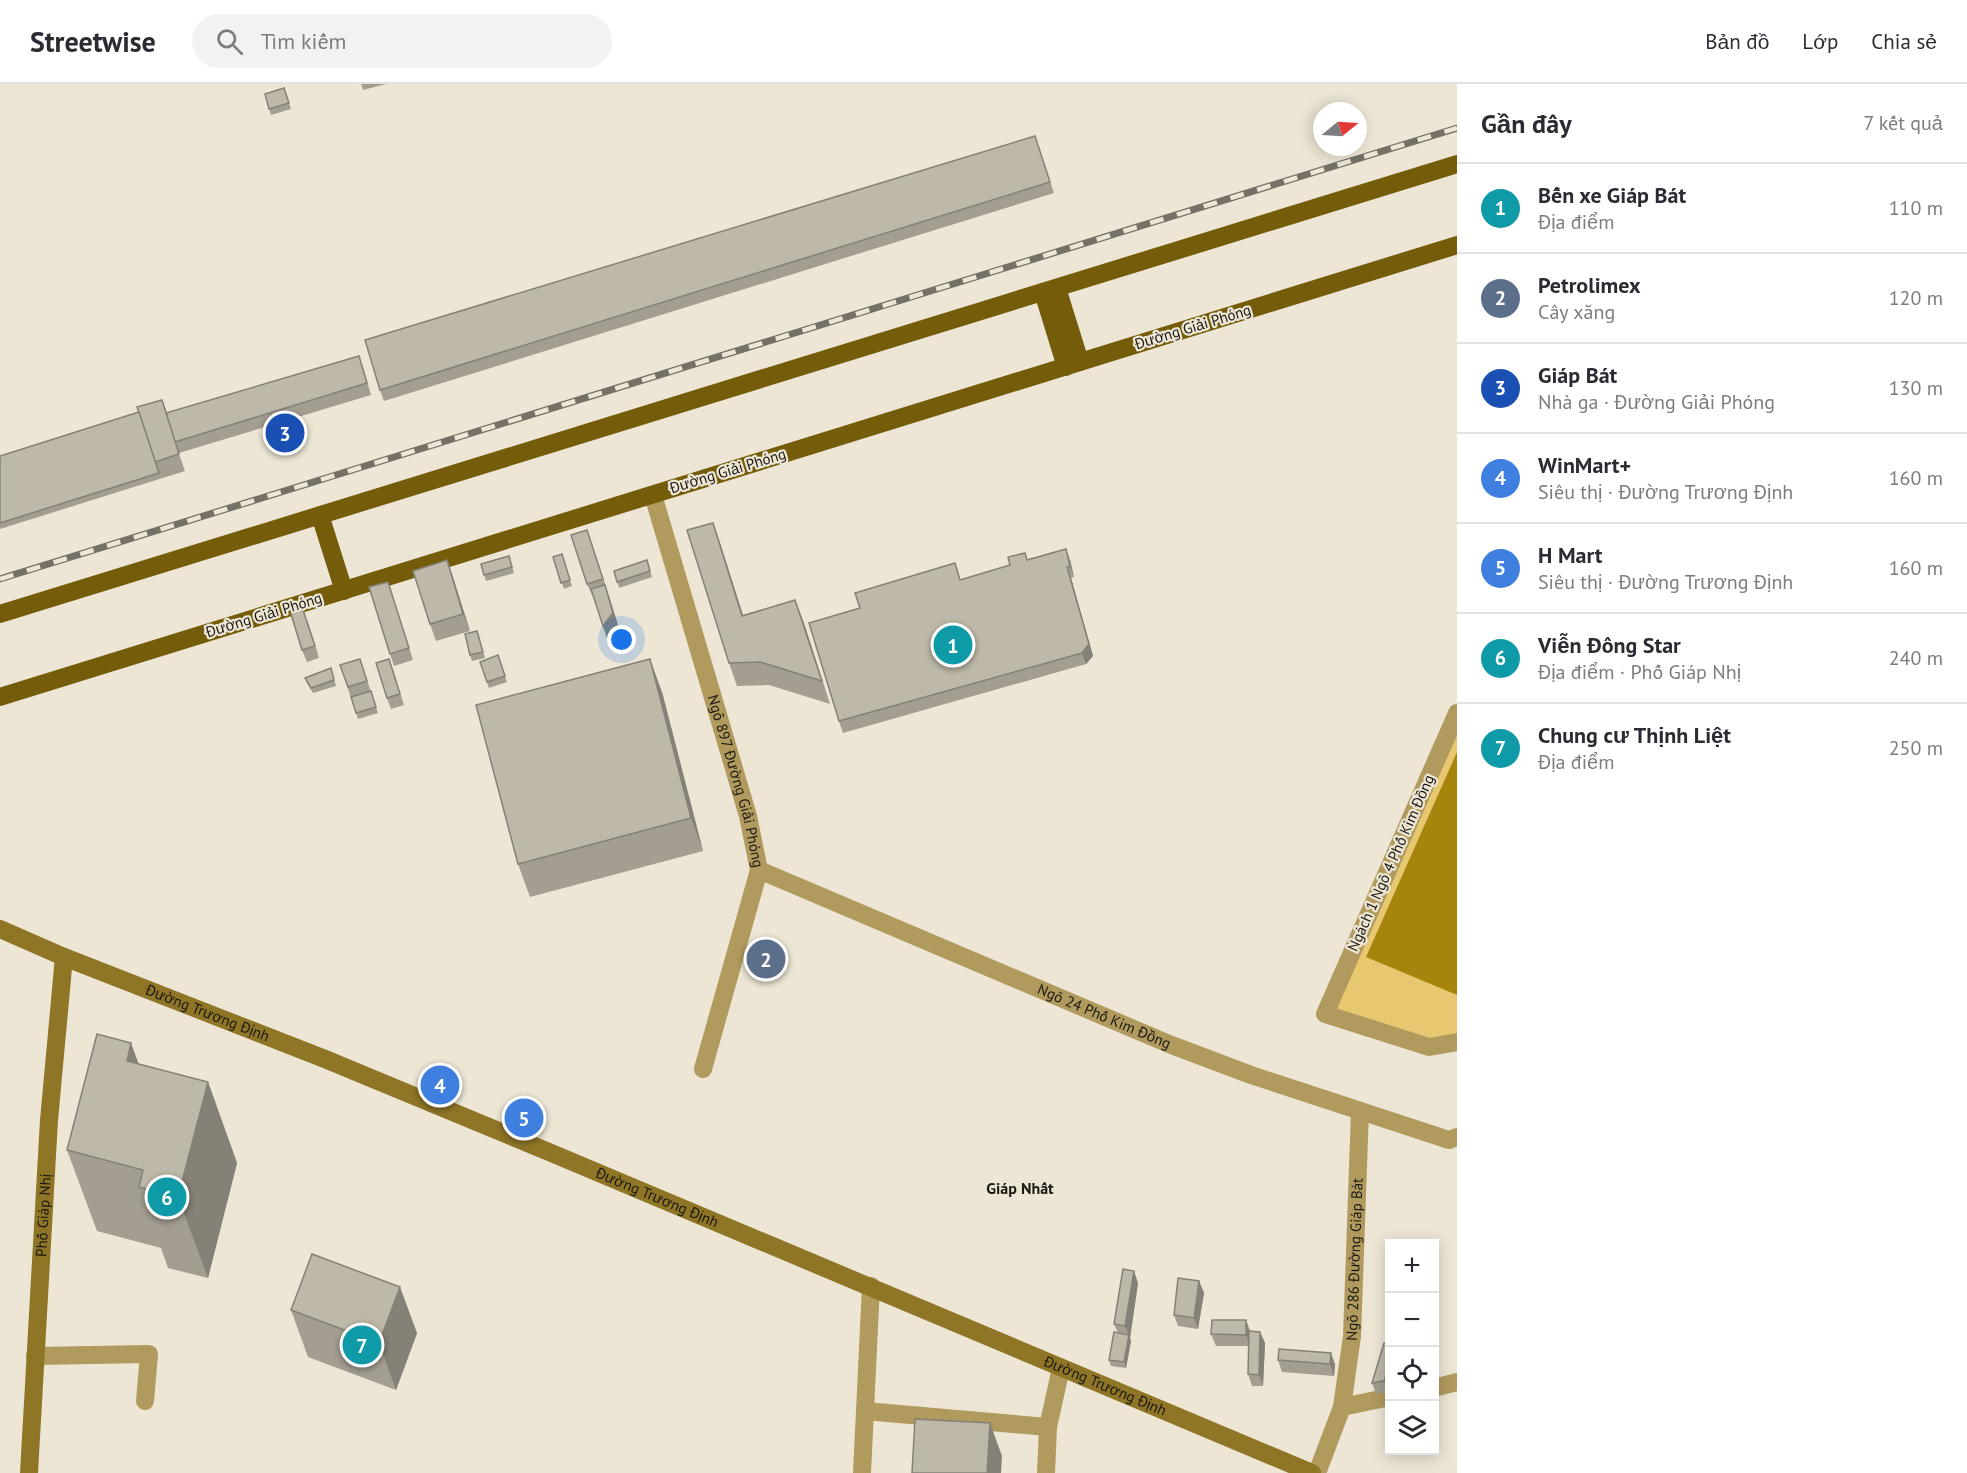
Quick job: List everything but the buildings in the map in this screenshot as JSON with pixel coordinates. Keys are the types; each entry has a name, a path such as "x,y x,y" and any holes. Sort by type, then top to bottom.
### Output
{"main road":[{"path":"0,614 1457,164"},
{"name":"Đường Giải Phóng","path":"0,697 1457,245"},
{"path":"1050,290 1073,364"},
{"path":"320,515 344,591"},
{"name":"Đường Trương Định","path":"0,929 64,957 325,1059 871,1286 1312,1473"},
{"name":"Phố Giáp Nhị","path":"29,1473 49,1120 64,957"}],"street":[{"name":"Ngõ 897 Đường Giải Phóng","path":"653,495 748,816 759,870 703,1069"},
{"name":"Ngách 1 Ngõ 4 Phố Kim Đồng","path":"1457,713 1325,1014 1429,1047 1457,1042"},
{"name":"Ngõ 24 Phố Kim Đồng","path":"759,870 1169,1044 1449,1140 1457,1137"},
{"name":"Ngõ 286 Đường Giáp Bát","path":"1317,1473 1342,1407 1352,1336 1360,1111"},
{"path":"862,1473 871,1286"},
{"path":"35,1356 148,1353 145,1401"},
{"path":"1046,1473 1048,1427 1061,1368"},
{"path":"1439,1387 1457,1382"},
{"path":"1342,1407 1385,1398"},
{"path":"865,1411 1048,1427"}],"shaded area":[{"path":"1457,727 1457,1037 1439,1042 1331,1010"},
{"path":"1457,752 1457,995 1366,957"}],"railway":[{"path":"0,579 1457,128"}],"place":[{"name":"Giáp Bát","path":"285,433"},
{"name":"Bến xe Giáp Bát","path":"953,645"},
{"name":"Petrolimex","path":"766,959"},
{"name":"WinMart+","path":"440,1085"},
{"name":"H Mart","path":"524,1118"},
{"name":"Viễn Đông Star","path":"167,1197"},
{"name":"Chung cư Thịnh Liệt","path":"362,1345"}],"district":[{"name":"Giáp Nhất","path":"1020,1188"}]}
